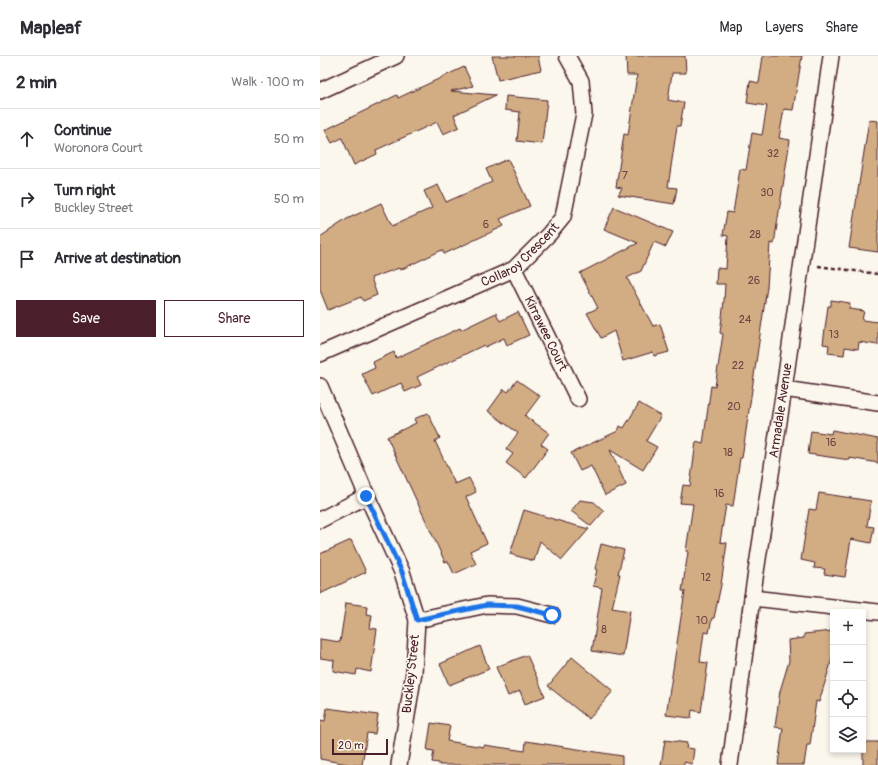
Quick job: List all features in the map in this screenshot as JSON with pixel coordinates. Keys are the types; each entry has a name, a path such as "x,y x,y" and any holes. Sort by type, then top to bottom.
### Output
{"street":[{"path":"320,90 396,56"},
{"name":"Collaroy Crescent","path":"320,354 514,269 564,217 584,114 581,81 567,56"},
{"name":"Armadale Avenue","path":"730,765 752,598 784,390 831,56"},
{"name":"Kirrawee Court","path":"514,269 578,399"},
{"name":"Buckley Street","path":"320,386 366,496 402,572 417,620 414,672 400,765"},
{"path":"784,390 878,403"},
{"path":"320,520 366,496"},
{"path":"752,598 878,612"},
{"path":"417,620 487,605 517,606 552,615"}],"path":[{"path":"801,264 878,274"}],"building":[{"path":"492,56 538,56 541,70 498,80"},
{"path":"626,56 685,56 686,73 672,73 668,100 684,103 680,126 677,126 668,187 677,188 674,204 618,195 622,188 616,187 624,134 628,135 637,75 627,75"},
{"path":"763,56 802,56 793,110 784,109 779,138 790,140 774,244 770,243 767,287 742,458 740,458 733,506 726,505 720,542 727,543 721,585 714,618 712,618 709,633 704,632 700,662 708,663 701,712 692,710 691,718 666,715 685,591 682,591 693,504 680,503 683,485 690,486 696,442 703,444 711,386 715,387 723,334 720,333 725,284 716,284 717,268 726,269 728,236 723,235 727,212 733,213 740,169 746,170 752,133 762,135 767,106 747,103 750,81 759,83"},
{"path":"464,67 473,86 451,91 496,95 454,115 459,127 443,134 437,122 376,150 377,154 354,165 342,138 332,143 325,130 397,95 398,98"},
{"path":"506,96 547,100 542,144 517,141 520,112 505,110"},
{"path":"869,120 878,121 878,252 849,248"},
{"path":"508,159 530,206 500,219 504,226 444,254 442,250 400,270 399,268 371,278 377,295 363,301 361,297 328,310 320,290 320,237 347,219 381,203 392,226 432,208 424,191 438,185 446,202 492,182 486,169"},
{"path":"614,207 673,232 666,247 654,242 641,271 627,278 653,326 660,324 669,352 654,356 653,352 623,361 614,331 601,338 587,313 598,308 580,273 638,243 604,229"},
{"path":"831,300 850,303 849,309 864,311 862,320 878,322 878,345 859,342 858,349 845,347 844,355 828,353 829,345 823,344 828,306 831,306"},
{"path":"518,312 529,335 507,345 504,338 485,347 484,345 417,377 421,385 405,392 401,383 373,396 362,374 375,368 373,362 394,352 396,358 496,313 500,321"},
{"path":"517,380 540,396 525,416 549,433 541,444 548,449 526,478 506,463 513,454 506,449 518,433 488,411 504,389 508,392"},
{"path":"639,403 661,416 646,441 657,447 643,470 610,450 626,485 605,495 591,466 580,471 571,453 618,431 620,426 624,428"},
{"path":"428,413 440,438 435,441 455,484 469,478 476,492 466,497 487,543 470,551 476,564 454,574 448,561 445,562 387,437 416,423 414,419"},
{"path":"832,430 878,439 878,463 850,458 850,460 808,454 811,431 831,434"},
{"path":"819,493 871,501 867,526 874,527 871,543 851,539 845,577 824,574 825,569 814,568 815,563 801,560 809,509 816,510"},
{"path":"580,500 594,502 604,511 591,526 571,511"},
{"path":"524,510 589,529 562,560 540,541 534,561 510,554"},
{"path":"351,540 366,572 320,594 320,554"},
{"path":"601,544 624,550 612,608 630,611 623,656 592,651 602,588 593,586 597,570 595,569"},
{"path":"346,603 367,606 366,614 372,615 370,628 377,629 371,672 357,669 356,675 333,671 334,660 320,658 320,639 340,642"},
{"path":"830,631 830,666 819,702 816,701 810,745 807,745 804,765 778,765 783,728 775,727 780,691 789,661 788,640 804,638 804,634"},
{"path":"480,646 489,669 449,685 440,664"},
{"path":"527,655 545,696 525,704 520,691 508,696 496,667"},
{"path":"572,657 613,691 589,719 548,686"},
{"path":"327,708 378,715 375,734 367,733 362,765 353,765 320,759 320,720 325,721"},
{"path":"431,723 450,726 447,741 484,747 484,745 525,751 526,741 622,756 622,765 439,765 439,763 432,762 434,751 427,750"},
{"path":"665,740 687,743 686,748 694,749 692,764 684,762 684,765 661,765"},
{"path":"866,742 878,742 878,765 863,765 863,753 866,753"}],"route":[{"path":"366,496 402,572 417,620 487,605 517,606 552,615"}]}
